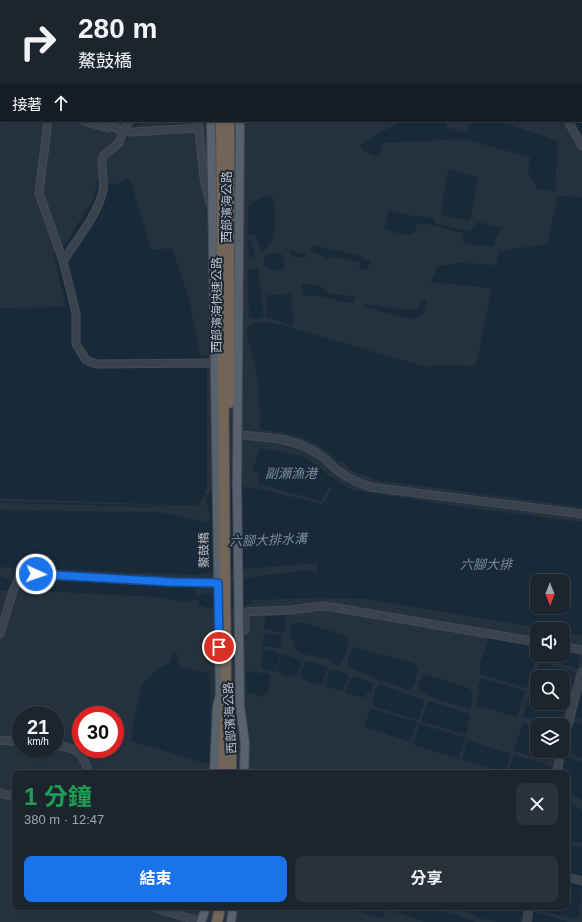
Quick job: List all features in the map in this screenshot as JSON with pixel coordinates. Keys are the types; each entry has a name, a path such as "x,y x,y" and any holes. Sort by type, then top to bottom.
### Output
{"highway":[{"name":"西部濱海快速公路","path":"221,122 227,487"},
{"name":"西部濱海快速公路","path":"227,487 229,122"},
{"path":"224,770 228,613 227,487"},
{"path":"228,613 232,704 230,770"}],"main road":[{"name":"西部濱海公路","path":"211,122 215,363 227,487"},
{"name":"西部濱海公路","path":"227,487 238,435 240,122"},
{"name":"鰲鼓橋","path":"227,487 218,583 228,613"},
{"name":"西部濱海公路","path":"214,770 217,708 220,694 228,613"},
{"name":"西部濱海公路","path":"228,613 244,743 244,770"},
{"path":"231,922 233,910"},
{"path":"202,922 215,913"}],"street":[{"path":"48,122 39,193 63,261 76,314 76,344 86,360 96,364 215,363"},
{"path":"87,122 108,128 111,126 127,131 140,131 199,124 204,178 212,214"},
{"path":"63,261 98,206 104,183 102,165 103,156 119,143 127,131 129,122"},
{"path":"569,122 582,146"},
{"path":"238,435 277,439 302,446 322,456 338,471 354,481 370,487 582,514"},
{"path":"0,634 13,591 21,574 218,583"},
{"path":"245,630 245,612 326,606 530,641"},
{"path":"570,647 582,650"},
{"path":"570,718 582,672"},
{"path":"0,740 12,741"},
{"path":"64,746 76,750 84,761 88,770"},
{"path":"558,770 560,758"},
{"path":"0,793 12,796"},
{"path":"570,878 582,881"},
{"path":"162,910 202,922"},
{"path":"527,922 529,910"}],"water":[{"path":"399,122 448,122 446,127 466,133 471,122 501,122 558,141 555,191 538,189 528,172 530,157 463,139 382,143 380,155 376,156 362,150 360,144"},
{"path":"575,122 582,122 582,136"},
{"path":"450,169 478,177 470,220 445,217 441,212 447,174"},
{"path":"130,178 151,250 172,248 189,299 200,355 207,355 207,486 199,506 0,498 0,308 66,307 53,254 60,251 92,202 98,180 113,185"},
{"path":"266,195 273,197 275,227 272,241 261,251 255,235 248,235 248,207 253,202"},
{"path":"557,196 582,197 582,507 382,482 352,471 341,460 339,462 322,448 303,438 261,430 260,419 258,418 260,412 257,375 246,330 250,326 262,322 282,325 426,367 431,367 431,365 476,366 492,286 490,288 431,282 438,266 460,263 496,265 499,251 547,244"},
{"path":"389,210 416,217 421,216 434,218 436,224 469,231 478,222 503,228 495,239 495,247 464,244 462,233 423,223 417,224 414,233 408,235 384,230"},
{"path":"248,240 251,241 255,256 249,258"},
{"path":"312,245 362,256 362,259 371,261 366,271 360,268 359,262 334,257 329,259 311,251"},
{"path":"290,249 297,251 297,254 306,254 306,257 292,257"},
{"path":"277,253 283,255 284,267 281,271 273,270 264,265 264,256 267,254"},
{"path":"258,268 264,317 257,320 249,316 248,270"},
{"path":"302,284 317,285 324,288 330,294 353,296 356,298 353,303 311,295 305,296 302,293"},
{"path":"292,294 293,327 266,316 267,295"},
{"path":"422,299 427,300 424,313 419,315 416,320 363,307 362,304 408,310 417,309"},
{"name":"六腳大排","path":"260,448 296,455 310,460 332,478 353,490 469,508 582,522 582,635 570,633 570,622 530,622 530,626 365,599 317,598 253,600 253,604 246,604 246,609 211,609 198,605 202,593 212,593 213,586 245,578 308,570 318,574 317,563 209,572 199,575 0,567 0,510 159,512 209,523 210,513 206,500 213,489 244,487 261,489 321,504 325,502 331,488 329,486 321,501 258,484 259,473 252,471"},
{"path":"0,576 12,580 10,591 0,590"},
{"path":"31,577 197,585 195,595 192,594 190,603 156,597 24,590 25,583"},
{"path":"286,615 284,633 264,629 265,616"},
{"path":"300,622 347,636 348,644 346,652 339,666 325,658 300,654 293,647 295,641 289,637 292,624"},
{"path":"264,633 282,636 280,648 262,646"},
{"path":"489,638 530,644 530,662 535,662 533,670 530,670 530,677 526,688 480,674 480,663"},
{"path":"355,647 415,664 418,670 414,685 408,690 349,668 348,658"},
{"path":"263,650 275,650 280,656 274,672 261,669"},
{"path":"570,651 576,652 580,657 578,668 553,662 570,662"},
{"path":"176,653 180,667 210,674 211,765 131,741 133,724 142,684 158,668 169,664 173,655"},
{"path":"282,654 301,660 301,666 296,677 283,675 277,670"},
{"path":"305,661 328,667 322,683 314,683 301,678 301,670"},
{"path":"542,663 569,670 536,670 538,665"},
{"path":"330,670 349,675 342,691 327,687 326,682"},
{"path":"570,670 575,674 570,690"},
{"path":"246,671 270,674 268,692 262,697 247,692"},
{"path":"423,674 469,688 473,693 471,707 468,709 434,698 419,691 419,684"},
{"path":"353,676 373,683 371,692 367,693 364,698 345,692"},
{"path":"481,678 525,691 517,717 476,705 479,692 478,687"},
{"path":"379,684 423,700 424,704 418,720 376,707 372,703 375,691"},
{"path":"582,690 582,719 572,715"},
{"path":"530,693 530,710 563,710 562,718 530,719 523,717"},
{"path":"430,701 467,713 470,716 466,735 421,721 427,703"},
{"path":"370,709 417,722 410,742 364,727"},
{"path":"575,722 582,724 582,758 570,754 570,728"},
{"path":"523,723 530,725 530,756 514,751"},
{"path":"421,724 465,738 459,759 415,745 413,743 419,725"},
{"path":"467,740 510,754 507,770 497,770 462,760"},
{"path":"514,755 547,764 552,767 551,770 509,770"},
{"path":"538,758 550,758 548,761"},
{"path":"561,758 570,758 582,762 582,800 570,794 570,770 559,770"},
{"path":"570,804 582,810 582,843 570,841"},
{"path":"570,845 582,847 582,877 570,874"},
{"path":"570,880 582,884 580,914 577,919 535,910 570,910"},
{"path":"355,910 384,910 383,918"},
{"path":"395,910 441,910 476,922 424,922 396,912"},
{"path":"523,910 520,922 498,922 479,918 464,911"},
{"path":"530,912 543,914 568,922 528,922"}],"waterway":[{"path":"132,130 138,122"},
{"path":"121,145 130,134"},
{"path":"107,182 106,159 116,150"},
{"path":"203,496 209,495"},
{"path":"0,502 145,506 156,505"},
{"path":"19,586 30,587"},
{"path":"187,597 201,598"}],"route":[{"path":"36,574 171,582 218,583 219,647"}],"water label":[{"name":"副瀨漁港","path":"291,473"},
{"name":"六腳大排水溝","path":"268,540"}]}
